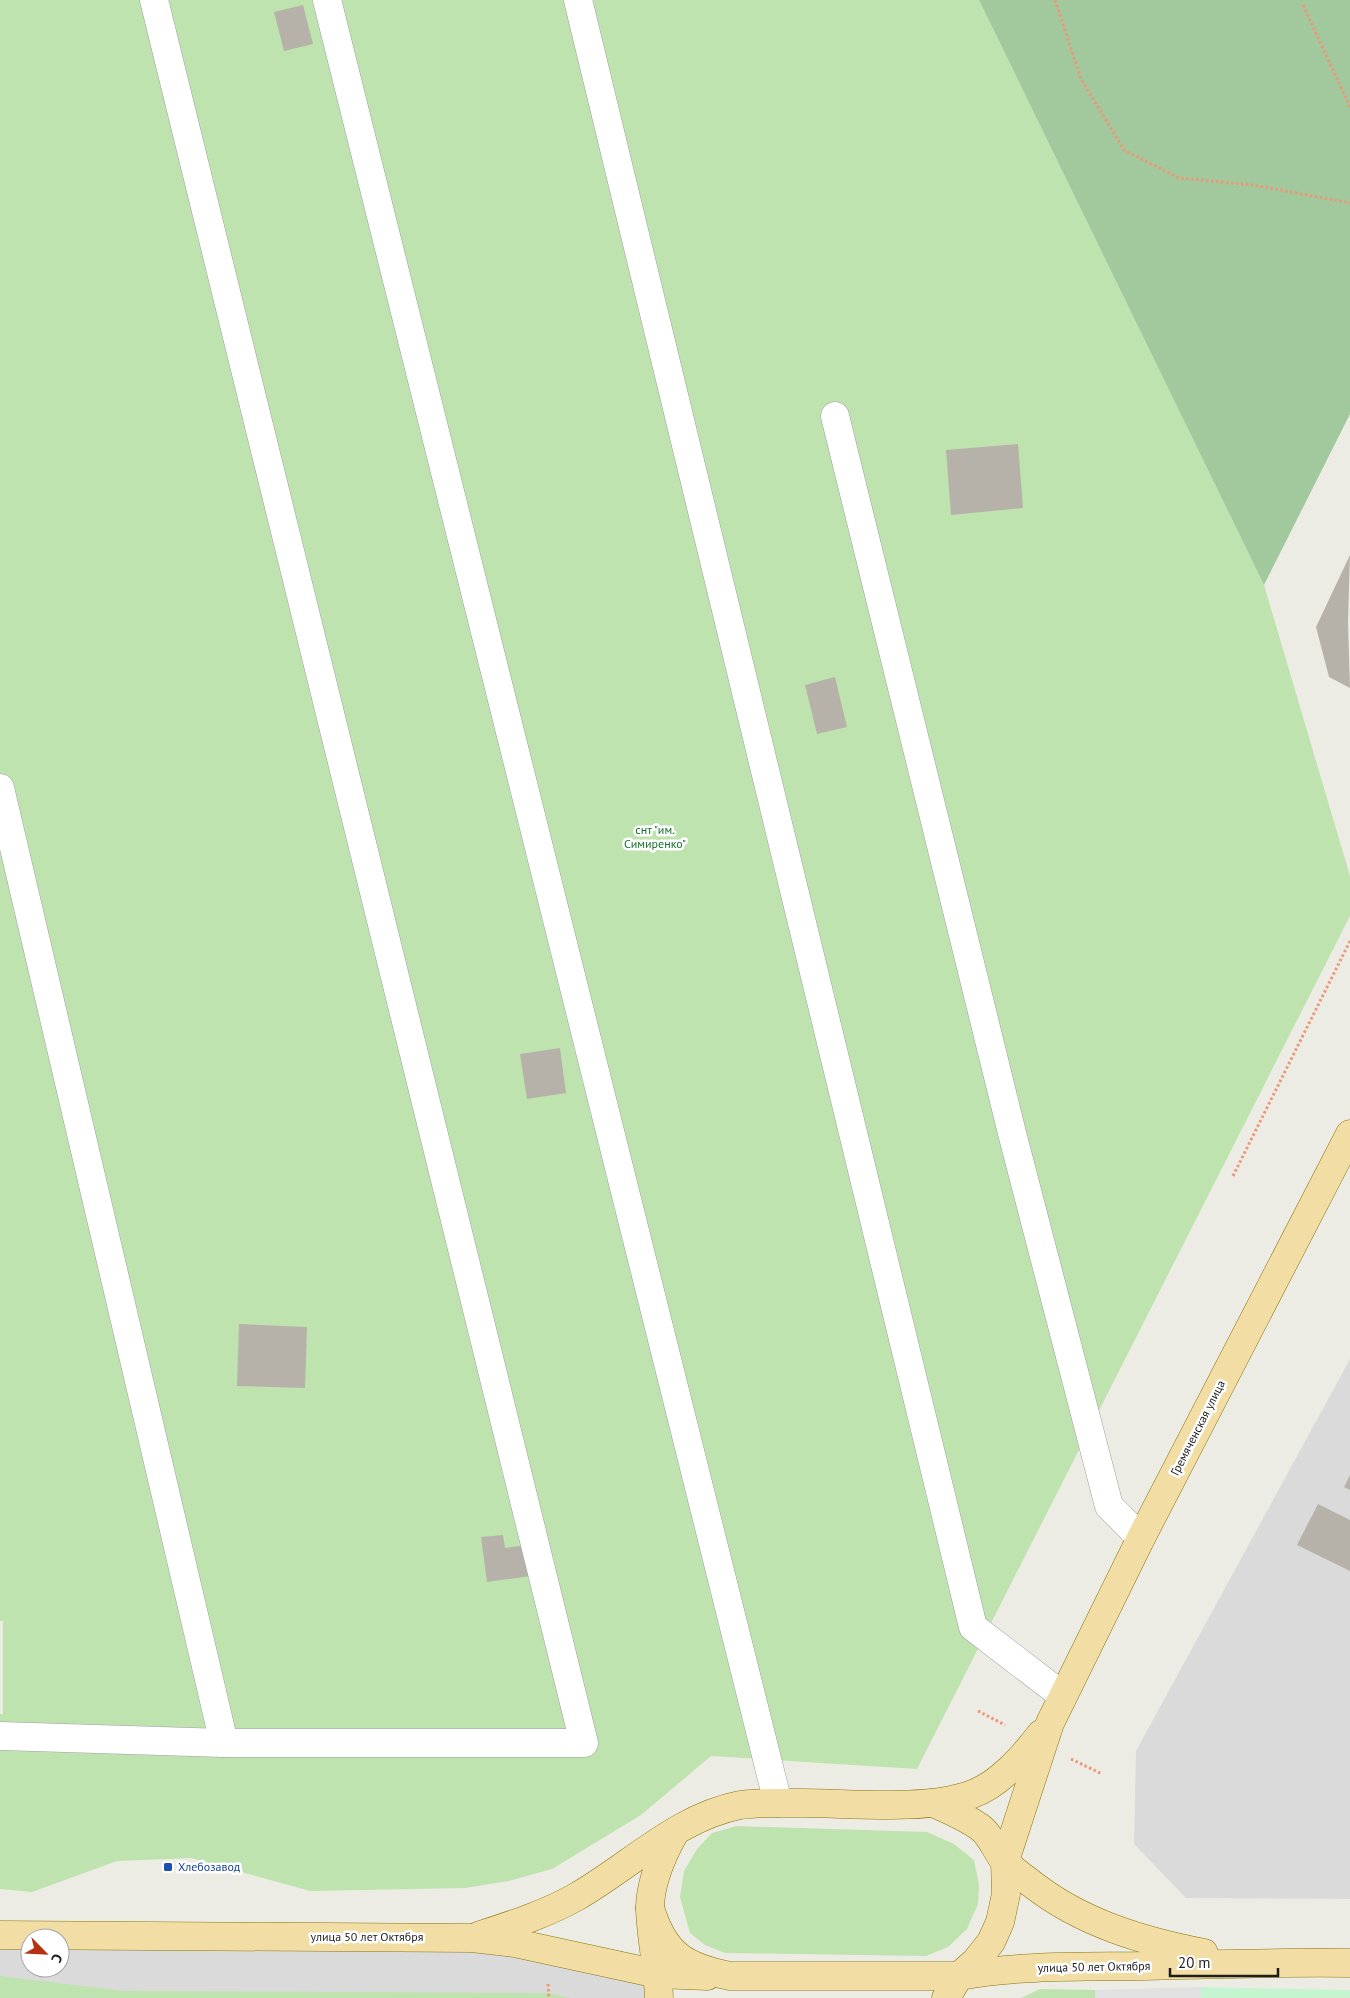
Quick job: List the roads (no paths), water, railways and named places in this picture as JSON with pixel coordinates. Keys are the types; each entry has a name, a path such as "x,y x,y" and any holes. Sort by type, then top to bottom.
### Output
{"main road":[{"name":"Гремяченская улица","path":"1050,1723 1141,1538 1350,1134"},
{"path":"472,1938 535,1916 576,1897 675,1832 713,1814 741,1805 778,1803 933,1804 971,1794 999,1777 1028,1752 1050,1723"},
{"path":"953,1987 991,1942 1000,1922 1006,1894 1005,1861 1050,1723"},
{"path":"933,1804 961,1815 982,1828 1005,1861 1032,1884 1074,1912 1112,1930 1174,1947 1254,1962"},
{"path":"658,1986 650,1908 654,1883 663,1855 675,1832"},
{"path":"650,1908 663,1940 673,1954 703,1971 730,1976"},
{"name":"улица 50 лет Октября","path":"0,1935 472,1938 515,1943 658,1986 730,1976 953,1987 1003,1970 1254,1962 1350,1963"}],"lane":[{"path":"0,1736 224,1743 584,1743 154,0"},
{"path":"327,0 778,1803"},
{"path":"578,0 973,1627 1063,1696"},
{"path":"835,416 1012,1133 1109,1506 1141,1538"},
{"path":"0,788 224,1743"}],"place":[{"name":"Хлебозавод","path":"168,1867"}],"park label":[{"name":"снт \"им. Симиренко\"","path":"655,837"}]}
